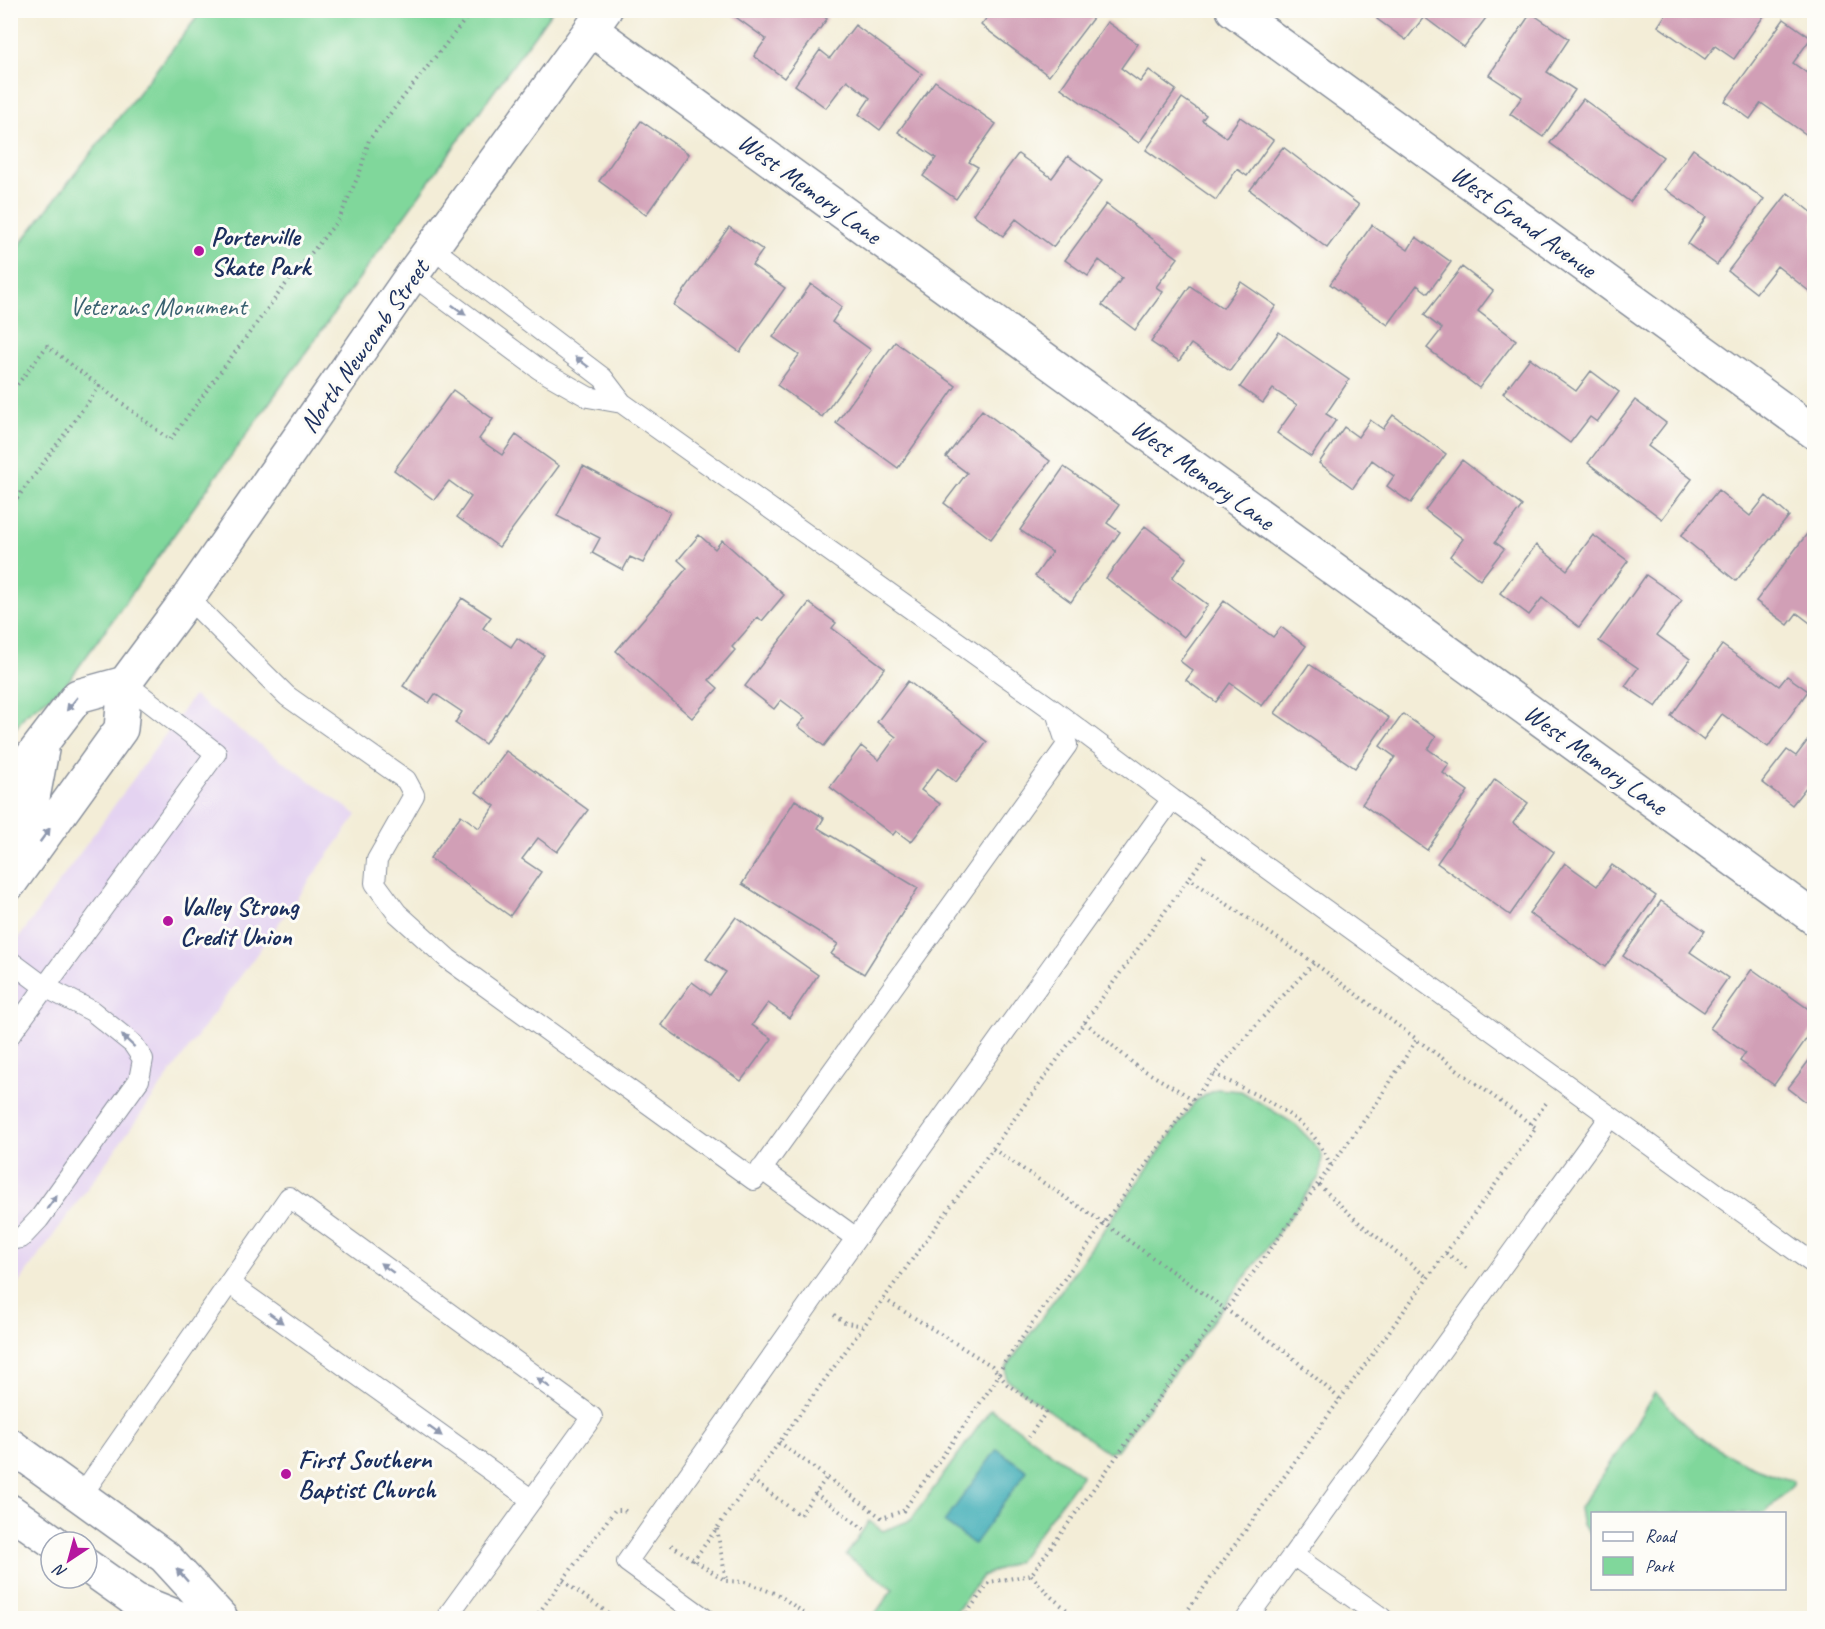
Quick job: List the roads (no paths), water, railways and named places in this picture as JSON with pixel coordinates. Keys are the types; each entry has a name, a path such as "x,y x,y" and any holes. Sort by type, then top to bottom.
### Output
{"street":[{"name":"West Grand Avenue","path":"1233,10 1815,432"},
{"name":"North Newcomb Street","path":"125,683 189,598 412,275 598,20"},
{"name":"West Memory Lane","path":"598,20 1815,918"},
{"path":"10,785 78,696 125,683 121,729 10,883"},
{"path":"10,833 32,803 44,740"},
{"path":"10,1445 165,1557 221,1618"},
{"path":"10,1511 39,1531"},
{"path":"99,1574 135,1600 180,1618"}],"lane":[{"path":"432,248 603,378 622,404 1056,712 1220,834 1815,1264"},
{"path":"412,275 539,369 588,397 622,404"},
{"path":"189,598 287,696 406,780 414,795 377,860 375,883 397,913 448,959 754,1180 1067,745 1056,712"},
{"path":"10,1035 216,753 125,683"},
{"path":"701,1618 627,1563 856,1238 1172,799"},
{"path":"10,961 45,987 92,1011 133,1044 143,1059 139,1080 39,1219 21,1239 10,1240"},
{"path":"1247,1618 1610,1117"},
{"path":"761,1169 856,1238"},
{"path":"81,1496 289,1197 592,1417 446,1618"},
{"path":"229,1284 532,1500"},
{"path":"1293,1555 1382,1618"}],"water":[{"path":"997,1449 1027,1471 974,1544 944,1522"}],"place":[{"name":"Porterville Skate Park","path":"199,251"},
{"name":"Valley Strong Credit Union","path":"168,921"},
{"name":"First Southern Baptist Church","path":"286,1474"}],"park label":[{"name":"Veterans Monument","path":"158,306"}]}
